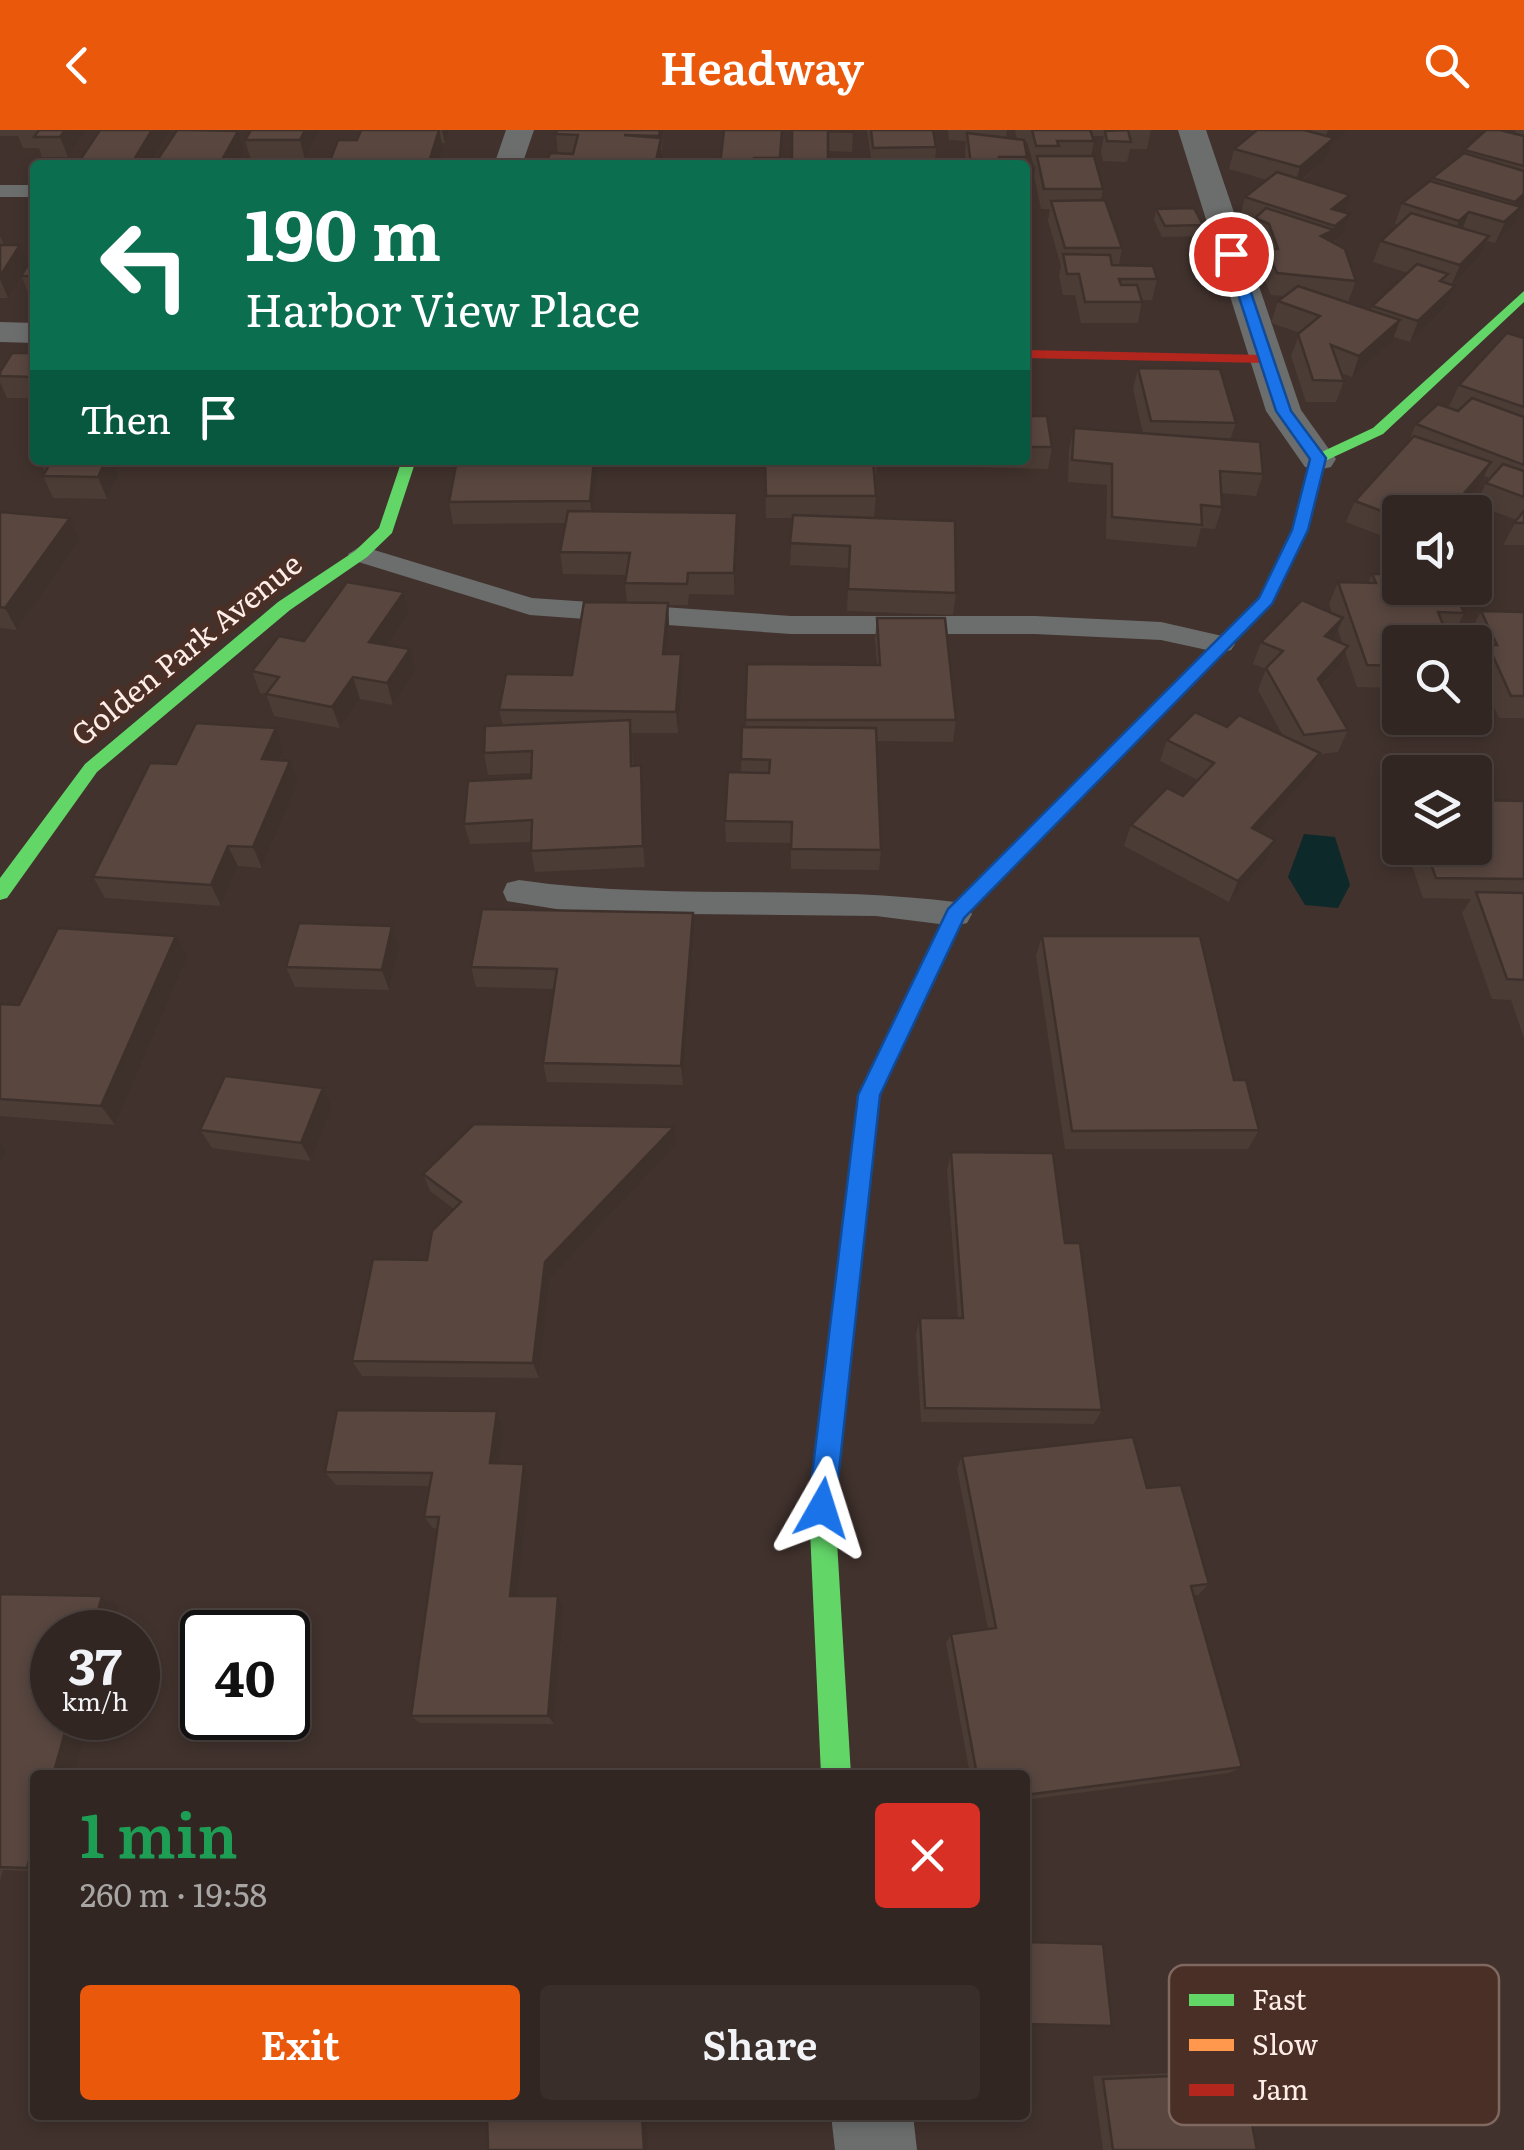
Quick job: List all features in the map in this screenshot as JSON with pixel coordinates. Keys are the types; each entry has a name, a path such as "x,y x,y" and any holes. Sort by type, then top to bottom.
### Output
{"street":[{"path":"510,160 520,130"},
{"path":"836,1770 822,1508 869,1095 956,914 1266,600 1300,530 1318,458 1284,411 1264,359 1192,130"},
{"path":"1318,458 1378,430 1524,295"},
{"path":"0,332 30,333"},
{"path":"1030,354 1264,359"},
{"name":"Golden Park Avenue","path":"0,893 91,768 284,606 361,554 386,530 407,465"},
{"path":"873,2120 876,2150"}],"lane":[{"path":"0,190 30,191"},
{"path":"361,554 530,606 791,625 1035,624 1161,631 1221,644"},
{"path":"520,892 581,901 876,904 956,914"}],"water":[{"path":"1304,834 1335,837 1350,885 1338,908 1305,905 1288,877"}],"building":[{"path":"39,130 65,130 60,137 34,137"},
{"path":"100,130 152,130 134,160 80,160"},
{"path":"177,130 238,131 222,160 157,160"},
{"path":"251,130 305,130 300,140 245,140"},
{"path":"361,130 439,130 430,160 330,160 338,140 357,140"},
{"path":"557,130 660,130 659,136 624,135 661,138 656,160 548,160 550,153 573,154 578,135 556,134"},
{"path":"724,130 782,130 780,158 721,160"},
{"path":"792,130 853,130 828,131 828,160 792,160"},
{"path":"871,130 933,130 936,147 873,148"},
{"path":"1032,130 1090,130 1094,141 1057,141 1059,146 1036,146"},
{"path":"1128,130 1131,142 1107,141 1105,131"},
{"path":"1257,130 1304,130 1334,138 1300,167 1234,149"},
{"path":"1486,130 1524,136 1524,166 1464,150"},
{"path":"967,133 1024,140 1027,157 970,160"},
{"path":"1464,153 1524,171 1524,194 1515,202 1432,178"},
{"path":"1037,156 1094,156 1103,189 1044,189"},
{"path":"1277,172 1350,195 1332,209 1350,214 1335,226 1245,197"},
{"path":"1430,181 1521,207 1504,222 1469,212 1459,221 1402,203"},
{"path":"1105,200 1122,248 1065,248 1051,201"},
{"path":"1194,208 1203,225 1165,226 1156,209"},
{"path":"1266,208 1334,230 1321,236 1345,249 1356,281 1277,273 1266,249 1278,249 1269,224 1255,218"},
{"path":"1411,213 1489,236 1460,265 1381,241"},
{"path":"0,245 20,245 0,276"},
{"path":"1063,254 1110,255 1112,265 1153,266 1157,279 1119,279 1121,285 1137,285 1142,302 1085,302 1079,274 1067,274"},
{"path":"30,262 30,276 21,276"},
{"path":"1417,264 1448,274 1440,281 1455,286 1418,321 1372,306"},
{"path":"1298,286 1400,320 1359,356 1331,345 1344,381 1313,380 1298,334 1320,316 1278,301"},
{"path":"1507,333 1524,338 1524,407 1459,385"},
{"path":"12,353 30,353 30,377 0,376"},
{"path":"1138,368 1220,369 1236,423 1151,421"},
{"path":"1472,398 1524,417 1524,465 1416,424 1438,404 1458,411"},
{"path":"1030,416 1047,416 1052,447 1030,447"},
{"path":"1074,428 1260,442 1263,474 1220,471 1222,507 1201,505 1202,525 1112,517 1112,464 1072,460"},
{"path":"1414,436 1491,462 1463,495 1382,495 1382,511 1355,501"},
{"path":"1503,464 1524,471 1524,497 1486,483"},
{"path":"49,465 104,465 98,477 43,476"},
{"path":"456,465 594,465 590,501 449,502"},
{"path":"765,465 873,465 876,496 766,496"},
{"path":"568,511 737,513 734,573 688,573 687,584 625,583 630,553 560,552"},
{"path":"0,512 70,518 5,608 0,607"},
{"path":"793,515 955,521 956,593 848,589 850,546 790,543"},
{"path":"1372,574 1382,574 1382,605 1460,605 1464,613 1438,612 1443,625 1382,625 1382,665 1367,665 1338,582 1376,583"},
{"path":"347,582 404,592 369,642 410,649 387,683 353,677 332,707 266,694 279,677 252,671 279,636 304,641"},
{"path":"1302,600 1343,618 1325,636 1348,646 1318,679 1348,730 1304,735 1266,668 1283,651 1261,642"},
{"path":"584,602 668,603 663,654 681,654 676,712 499,710 506,674 572,675"},
{"path":"1481,611 1524,612 1524,696 1511,696 1492,654 1492,645 1497,645 1492,625 1488,625"},
{"path":"877,618 945,618 956,720 745,720 747,664 880,665"},
{"path":"1195,712 1227,727 1239,715 1320,753 1252,828 1275,840 1238,881 1131,825 1167,788 1183,796 1214,763 1167,740"},
{"path":"630,720 631,766 641,765 643,846 531,851 532,820 464,824 468,781 531,778 532,751 484,753 485,726"},
{"path":"196,723 276,728 262,759 290,761 253,847 228,846 211,885 93,877 150,763 176,764"},
{"path":"742,727 876,728 881,850 791,849 792,822 725,821 728,772 769,773 770,760 741,759"},
{"path":"1492,800 1524,801 1524,879 1436,878 1431,865 1492,865"},
{"path":"1476,892 1524,893 1524,980 1507,979"},
{"path":"482,909 693,913 681,1066 543,1063 557,969 471,967"},
{"path":"299,923 392,926 382,970 286,967"},
{"path":"58,928 176,936 101,1106 0,1099 0,1004 19,1005"},
{"path":"1042,936 1200,936 1234,1080 1246,1080 1259,1130 1072,1131"},
{"path":"225,1076 323,1088 301,1143 200,1130"},
{"path":"474,1124 674,1127 545,1262 533,1363 352,1361 373,1259 427,1260 432,1231 461,1202 423,1174"},
{"path":"951,1152 1053,1153 1065,1243 1080,1243 1102,1410 925,1408 920,1318 963,1318"},
{"path":"337,1410 497,1411 490,1463 524,1464 510,1596 558,1596 548,1716 411,1716 439,1517 424,1517 432,1473 325,1472"},
{"path":"1133,1437 1147,1488 1181,1485 1209,1584 1191,1586 1242,1767 1030,1794 1030,1770 976,1770 951,1634 996,1628 962,1456"},
{"path":"0,1594 102,1596 98,1610 30,1610 30,1740 63,1740 54,1770 30,1770 27,1868 0,1867"},
{"path":"1030,1942 1103,1944 1112,2026 1030,2024"},
{"path":"1169,2076 1169,2125 1252,2125 1257,2150 1113,2150 1103,2079"},
{"path":"487,2120 642,2120 644,2150 488,2150"}],"traffic: fast":[{"path":"1027,842 1266,600 1300,531 1318,459 1378,431 1524,295"},
{"path":"0,893 91,768 284,606 361,554 386,530 407,465"},
{"path":"836,1770 822,1508 849,1266"}],"traffic: slow":[{"path":"849,1266 869,1095 955,914 1027,842"}],"traffic: jam":[{"path":"1030,354 1264,359"}],"route":[{"path":"822,1508 847,1261 869,1095 956,914 1266,600 1300,530 1318,458 1284,411 1231,254"}]}
